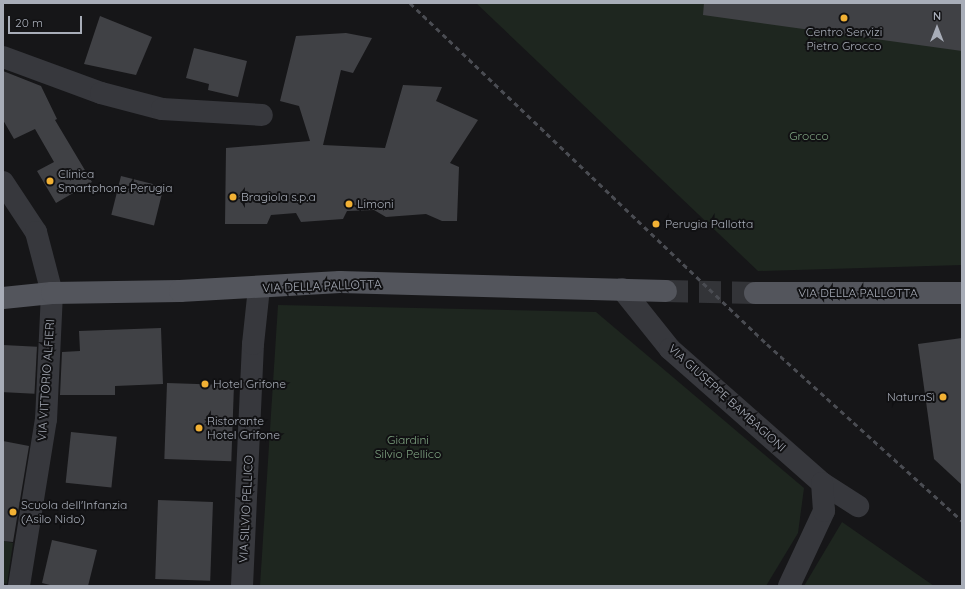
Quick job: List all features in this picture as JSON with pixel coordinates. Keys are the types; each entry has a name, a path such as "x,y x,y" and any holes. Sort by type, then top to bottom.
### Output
{"main road":[{"name":"VIA DELLA PALLOTTA","path":"3,298 52,293 259,288 340,282 666,291"},
{"name":"VIA DELLA PALLOTTA","path":"755,293 962,292"}],"street":[{"path":"3,57 101,93 162,109 262,115"},
{"name":"VIA VITTORIO ALFIERI","path":"3,182 36,232 52,293 46,419 19,586"},
{"name":"VIA SILVIO PELLICO","path":"242,586 253,344 259,288"},
{"name":"VIA GIUSEPPE BAMBAGIONI","path":"622,289 670,349 822,483 858,506"},
{"path":"789,586 824,511 822,483"}],"green space":[{"name":"Grocco","path":"476,3 962,3 962,265 758,271"},
{"name":"Giardini Silvio Pellico","path":"278,305 596,312 804,488 798,533 766,586 260,586"},
{"path":"842,522 934,586 804,586"},
{"path":"3,541 13,543 7,584 3,583"}],"building":[{"name":"Centro Servizi Pietro Grocco","path":"704,3 962,3 962,51 703,15"},
{"path":"100,16 152,37 136,75 84,64"},
{"path":"346,33 372,38 353,73 341,70 323,145 385,148 403,85 442,87 436,101 478,120 450,163 459,167 457,221 442,221 426,214 386,217 374,210 347,211 343,219 301,222 296,213 271,215 267,224 225,224 226,148 310,141 299,106 280,101 296,36"},
{"path":"194,48 247,61 238,97 208,90 209,84 186,78"},
{"path":"3,71 41,86 57,119 55,120 92,182 56,203 37,171 54,162 35,129 14,139 3,120"},
{"path":"121,176 164,187 154,225 111,215"},
{"path":"161,328 163,384 115,386 115,395 60,395 62,352 80,351 79,331"},
{"path":"962,338 962,485 934,459 918,344"},
{"path":"3,345 37,347 34,394 3,392"},
{"path":"167,383 234,385 231,461 164,459"},
{"path":"71,432 117,437 111,488 66,483"},
{"path":"3,441 29,446 13,542 3,541"},
{"path":"158,500 213,502 210,581 155,579"},
{"path":"52,540 97,550 88,586 54,586 42,583"}],"tunnel":[{"path":"666,291 755,293"}],"railway":[{"path":"410,3 767,344 962,521"}],"place":[{"name":"Centro Servizi Pietro Grocco","path":"844,18"},
{"name":"Clinica Smartphone Perugia","path":"50,181"},
{"name":"Bragiola s.p.a","path":"233,197"},
{"name":"Limoni","path":"349,204"},
{"name":"Perugia Pallotta","path":"656,224"},
{"name":"Hotel Grifone","path":"205,384"},
{"name":"NaturaSì","path":"943,397"},
{"name":"Ristorante Hotel Grifone","path":"199,428"},
{"name":"Scuola dell'Infanzia (Asilo Nido)","path":"13,512"}]}
